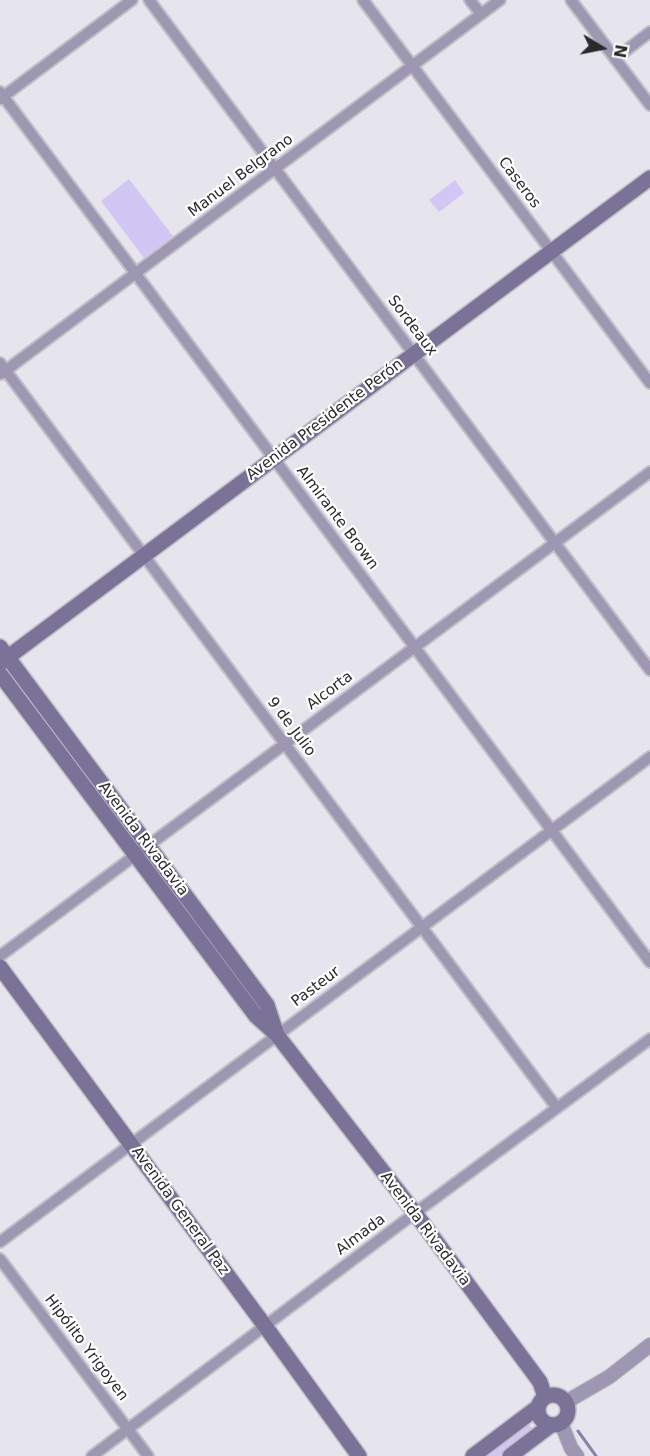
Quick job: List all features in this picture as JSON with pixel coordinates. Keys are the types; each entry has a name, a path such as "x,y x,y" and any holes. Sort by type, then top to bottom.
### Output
{"main road":[{"name":"Avenida Presidente Perón","path":"2,656 144,556 650,178"},
{"name":"Avenida Rivadavia","path":"2,656 256,1016 277,1035 415,1213 540,1382 542,1402"},
{"name":"Avenida Rivadavia","path":"0,674 141,850"},
{"name":"Avenida General Paz","path":"0,967 266,1326 359,1456"},
{"path":"473,1456 542,1402 556,1395 566,1402 568,1412 566,1418 510,1456"},
{"path":"542,1402 538,1411 541,1419 544,1422 556,1424"}],"street":[{"path":"1,96 132,0"},
{"name":"Sordeaux","path":"149,0 650,670"},
{"name":"Caseros","path":"363,0 650,384"},
{"path":"471,0 481,14"},
{"name":"Manuel Belgrano","path":"2,369 136,273 500,0"},
{"path":"571,0 650,105"},
{"path":"615,59 650,32"},
{"name":"Almirante Brown","path":"1,96 136,273 650,962"},
{"name":"9 de Julio","path":"2,369 557,1108"},
{"name":"Alcorta","path":"0,956 650,472"},
{"name":"Pasteur","path":"0,1242 650,757"},
{"name":"Almada","path":"92,1456 650,1039"},
{"name":"Hipólito Yrigoyen","path":"0,1259 148,1456"},
{"path":"566,1402 609,1377 650,1346"},
{"path":"556,1424 577,1456"}],"shaded area":[{"path":"129,179 173,236 144,258 101,201"},
{"path":"455,180 464,193 439,212 429,200"},
{"path":"16,679 130,834 127,835 13,681"},
{"path":"528,1423 534,1431 500,1456 483,1456"}],"waterway":[{"path":"578,1431 596,1456"}]}
